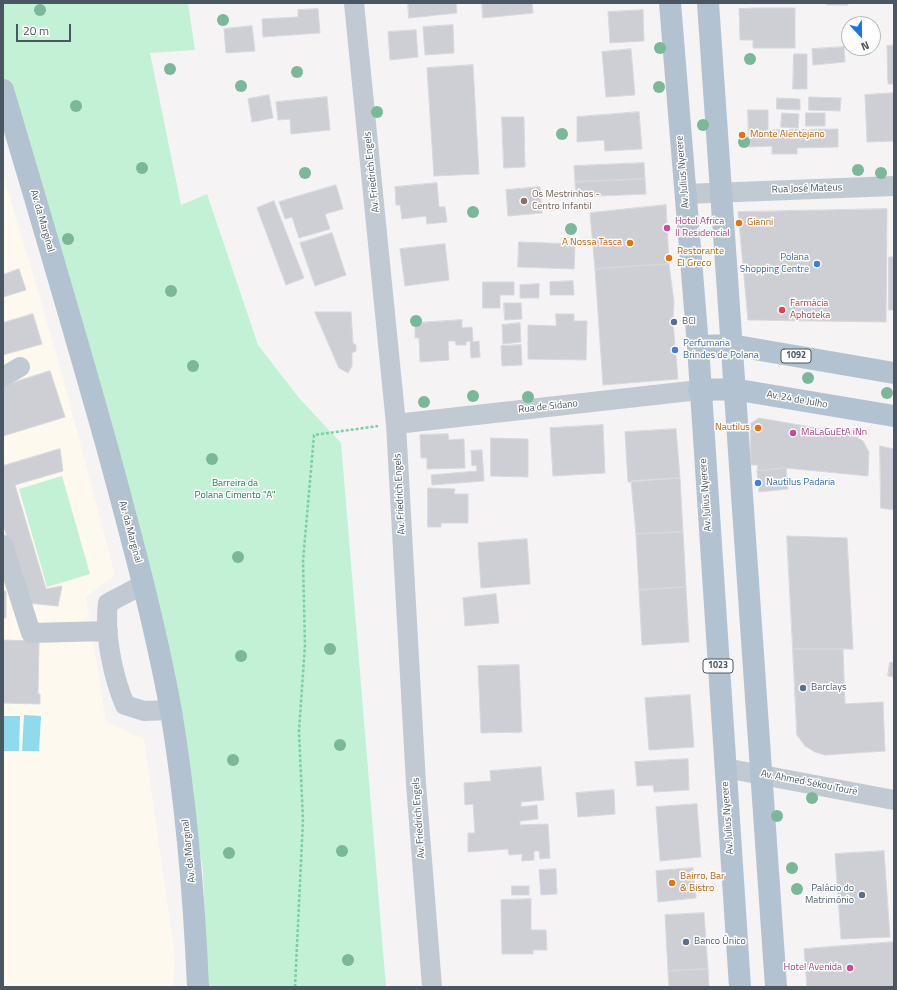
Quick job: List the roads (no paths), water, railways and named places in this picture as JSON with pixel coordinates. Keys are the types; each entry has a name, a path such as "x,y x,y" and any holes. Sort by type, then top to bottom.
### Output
{"main road":[{"name":"Av. Julius Nyerere","path":"670,3 698,346 699,390 740,987"},
{"path":"708,3 733,389 762,774 776,987"},
{"name":"Av. da Marginal","path":"3,90 83,362 144,584 170,710 191,859 198,987"},
{"name":"1092","path":"698,346 731,345 894,373"},
{"name":"Av. 24 de Julho","path":"699,390 733,389 894,416"}],"street":[{"name":"Av. Friedrich Engels","path":"354,3 396,424 416,784 432,987"},
{"name":"Rua José Mateus","path":"685,194 894,186"},
{"path":"3,377 20,367"},
{"name":"Rua de Sidano","path":"396,424 699,390"},
{"path":"3,545 31,633 108,631"},
{"path":"144,584 108,603 106,616 118,688 126,706 144,711 170,710"},
{"name":"Av. Ahmed Sékou Touré","path":"725,768 894,800"}],"water":[{"path":"24,715 41,716 39,751 22,751"},
{"path":"3,716 20,716 19,751 3,751"}],"place":[{"name":"Monte Alentejano","path":"742,135"},
{"name":"Os Mestrinhos - Centro Infantil","path":"524,201"},
{"name":"Gianni","path":"739,223"},
{"name":"Hotel Africa II Residencial","path":"667,228"},
{"name":"A Nossa Tasca","path":"630,243"},
{"name":"Restorante El Greco","path":"669,258"},
{"name":"Polana Shopping Centre","path":"817,264"},
{"name":"Farmácia Aphoteka","path":"782,310"},
{"name":"BCI","path":"674,322"},
{"name":"Perfumaria Brindes de Polana","path":"675,350"},
{"name":"Nautilus","path":"758,428"},
{"name":"MaLaGuEtA iNn","path":"793,433"},
{"name":"Nautilus Padaria","path":"758,483"},
{"name":"Barclays","path":"803,688"},
{"name":"Bairro, Bar & Bistro","path":"672,883"},
{"name":"Palácio do Matrimónio","path":"862,895"},
{"name":"Banco Único","path":"686,942"},
{"name":"Hotel Avenida","path":"850,968"}],"park label":[{"name":"Barreira da Polana Cimento \"A\"","path":"235,490"}]}
